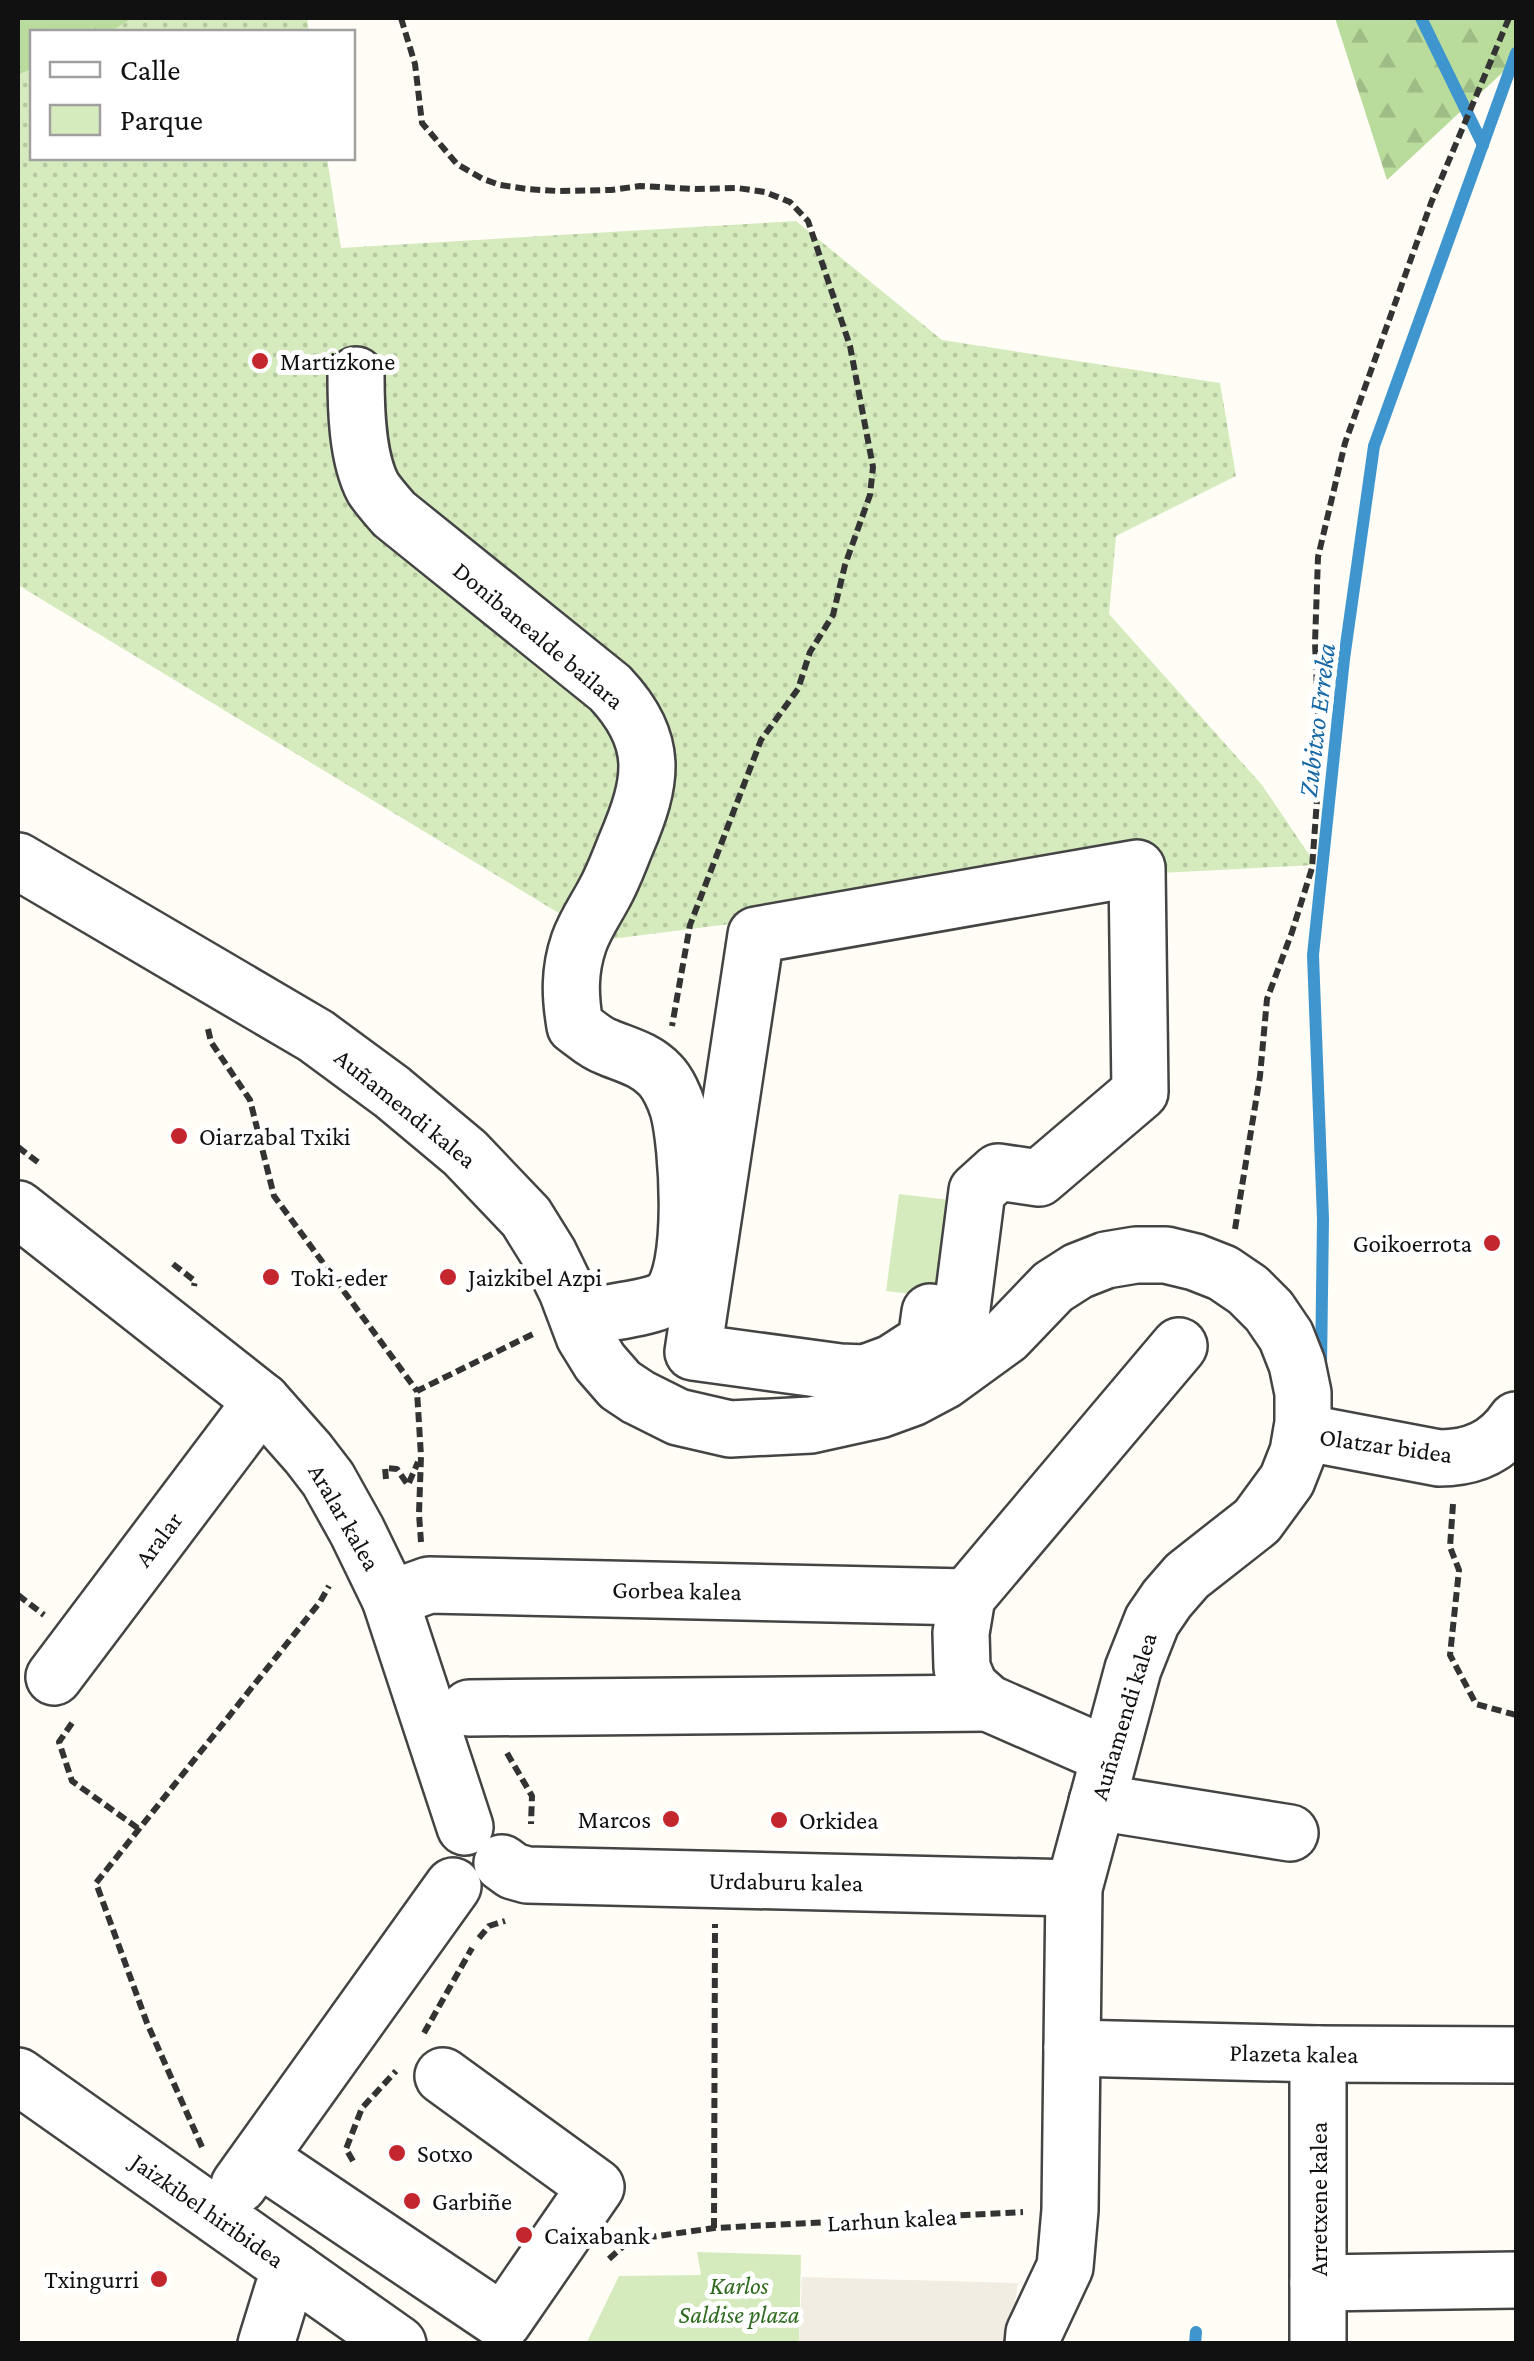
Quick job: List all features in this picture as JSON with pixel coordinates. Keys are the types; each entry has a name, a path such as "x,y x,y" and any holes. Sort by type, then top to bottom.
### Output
{"street":[{"name":"Donibanealde bailara","path":"356,375 356,416 364,456 373,487 394,514 610,688 637,724 648,767 641,810 579,941 569,990 574,1026 603,1046 633,1055 662,1077"},
{"name":"Auñamendi kalea","path":"18,860 316,1036 465,1153 526,1218 548,1254 568,1291 562,1322 584,1336 620,1384 657,1408 705,1425 730,1429 811,1425 879,1410 944,1380 1006,1336 1053,1287 1078,1271 1136,1254 1166,1255 1223,1274 1248,1290 1286,1336 1298,1364 1304,1393 1298,1452 1287,1480 1257,1522 1187,1576 1152,1621 1133,1669 1074,1888 1070,2210 1065,2267 1032,2344"},
{"path":"1137,868 1140,1092 1040,1178 998,1172 977,1192 961,1316 930,1312 926,1341 865,1373 693,1352 756,935 1137,868"},
{"path":"562,1322 669,1297 682,1270 688,1210 684,1147 678,1107 662,1077"},
{"name":"Aralar kalea","path":"18,1209 262,1401 328,1479 390,1599 484,1845"},
{"path":"1179,1346 967,1597 961,1633 962,1668 970,1687 988,1703 1103,1779 1290,1833"},
{"name":"Aralar","path":"66,1695 262,1401"},
{"name":"Olatzar bidea","path":"1302,1432 1456,1458 1490,1447 1516,1420"},
{"name":"Gorbea kalea","path":"390,1599 429,1585 967,1597"},
{"path":"469,1708 988,1703"},
{"path":"222,2210 453,1886 439,1869 440,1847 446,1838 455,1830 484,1845"},
{"name":"Urdaburu kalea","path":"484,1845 513,1870 527,1875 1074,1888"},
{"name":"Plazeta kalea","path":"1072,2048 1516,2055"},
{"name":"Arretxene kalea","path":"1318,2054 1318,2344"},
{"path":"259,2158 503,2322 596,2187 421,2060"},
{"name":"Jaizkibel hiribidea","path":"18,2076 222,2210 296,2272 398,2344"},
{"path":"266,2344 284,2289 296,2272"},
{"path":"1318,2284 1516,2280"}],"path":[{"path":"401,18 415,64 422,123 457,164 483,179 527,189 737,188 765,192 790,202 808,221 850,346 873,467 870,495 833,615 810,652 798,688 761,740 690,925 662,1077"},
{"path":"1248,1290 1230,1253 1260,1076 1266,999 1312,868 1320,759 1314,643 1318,557 1345,443 1431,203 1510,18"},
{"path":"222,1036 206,1025 211,1042 250,1100 274,1196 417,1391 421,1548"},
{"path":"417,1391 562,1322"},
{"path":"386,1482 386,1468 398,1469 408,1485 420,1456"},
{"path":"1453,1499 1450,1547 1459,1570 1450,1655 1476,1704 1516,1715"},
{"path":"222,2210 146,2023 96,1883 320,1602 334,1579"},
{"path":"66,1695 59,1742 72,1781 139,1828"},
{"path":"338,2211 362,2176 346,2149 362,2108 421,2060 472,1948 489,1926 506,1920"},
{"path":"714,2228 715,1920"},
{"name":"Larhun kalea","path":"603,2264 630,2240 714,2228 1070,2210"}],"green space":[{"path":"18,18 133,18 113,30 30,30 30,70 18,75"},
{"path":"133,18 307,18 309,30 113,30"},
{"path":"1335,18 1516,18 1516,60 1387,180"},
{"path":"30,70 30,160 327,160 341,248 796,221 942,340 1220,383 1236,476 1116,536 1109,614 1262,785 1316,865 1121,875 603,940 18,585 18,75"},
{"path":"899,1194 958,1201 945,1298 886,1291"},
{"name":"Karlos Saldise plaza","path":"697,2252 801,2255 799,2343 586,2344 619,2276 701,2275"}],"shaded area":[{"name":"Karlos Saldise plaza","path":"802,2277 1018,2283 1008,2343 799,2344"}],"waterway":[{"path":"1421,18 1483,145"},
{"name":"Zubitxo Erreka","path":"1321,1367 1323,1219 1313,955 1344,659 1374,446 1516,53"},
{"name":"Zubitxo Erreka","path":"1195,2344 1196,2332"}],"place":[{"name":"Martizkone","path":"260,361"},
{"name":"Oiarzabal Txiki","path":"179,1136"},
{"name":"Goikoerrota","path":"1492,1243"},
{"name":"Toki-eder","path":"271,1277"},
{"name":"Jaizkibel Azpi","path":"448,1277"},
{"name":"Marcos","path":"671,1819"},
{"name":"Orkidea","path":"779,1820"},
{"name":"Sotxo","path":"397,2153"},
{"name":"Garbiñe","path":"412,2201"},
{"name":"Caixabank","path":"524,2235"},
{"name":"Txingurri","path":"159,2279"}]}
